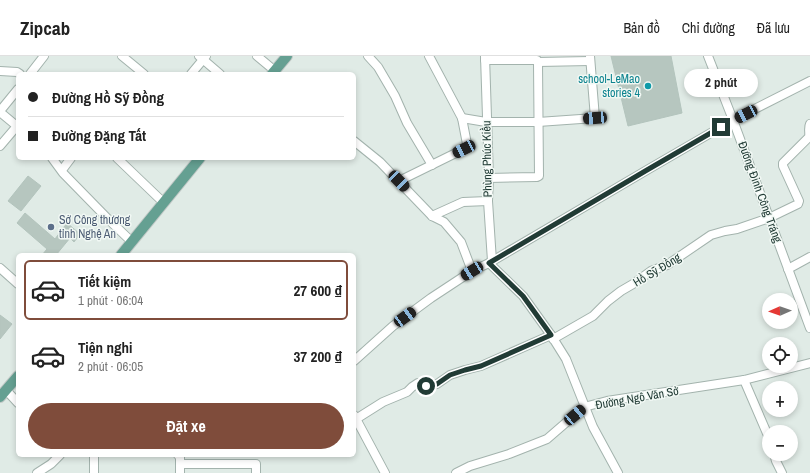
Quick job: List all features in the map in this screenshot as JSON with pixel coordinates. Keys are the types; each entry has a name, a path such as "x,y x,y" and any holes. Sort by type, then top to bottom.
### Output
{"main road":[{"path":"274,72 287,56"},
{"path":"123,253 198,160"},
{"path":"3,394 16,378"}],"street":[{"path":"32,72 44,56"},
{"path":"122,56 141,72"},
{"path":"257,56 274,72"},
{"path":"368,56 378,68 395,96 407,123 432,165"},
{"path":"399,181 464,149 467,144 462,118 429,56"},
{"name":"Đường Đinh Công Tráng","path":"708,56 810,328"},
{"path":"192,72 203,57 218,72"},
{"path":"462,118 486,122 538,122 595,118 590,58 538,62 537,60 485,58"},
{"name":"Phùng Phúc Kiều","path":"485,58 489,178 488,201 491,262"},
{"path":"489,178 539,176 538,62"},
{"path":"0,71 17,72"},
{"path":"356,359 393,326 453,282 491,262 733,120 810,81"},
{"path":"16,92 0,112 16,126"},
{"name":"Hồ Sỹ Đồng","path":"356,416 407,392 418,383 426,386 437,384 450,375 481,366 552,337 593,316 621,291 651,271 666,265 711,235 737,229 769,218 798,203 799,201 783,166 783,162 809,137 810,124"},
{"path":"0,146 16,128"},
{"path":"356,143 380,162 432,216 444,222 461,242 472,271"},
{"path":"54,160 108,219 132,242"},
{"path":"62,170 70,160"},
{"path":"120,160 164,203"},
{"path":"432,216 463,202 488,201"},
{"path":"788,269 810,257"},
{"path":"491,262 523,296 566,359 592,427 618,473"},
{"path":"0,268 16,282"},
{"name":"Đường Ngô Văn Sở","path":"456,473 470,466 509,454 547,439 584,407 607,401 744,380 810,363"},
{"path":"744,380 763,425"},
{"path":"3,394 16,402"},
{"path":"356,419 385,473"},
{"path":"37,473 51,464 58,457"},
{"path":"94,457 94,473"},
{"path":"180,457 180,473"},
{"path":"776,461 782,473"},
{"path":"180,464 256,464 256,473"}],"building":[{"name":"school-LeMao stories 4","path":"611,56 671,56 682,113 628,126"},
{"path":"28,176 41,186 21,211 8,201"},
{"path":"25,213 55,239 67,223 80,234 74,242 70,238 58,253 44,253 47,249 17,223"},
{"path":"0,315 12,324 0,339"}],"place":[{"name":"school-LeMao stories 4","path":"648,86"},
{"name":"Sở Công thương tỉnh Nghệ An","path":"51,227"}],"route":[{"path":"426,386 437,384 450,375 481,366 551,335 523,296 489,263 721,127"}]}
